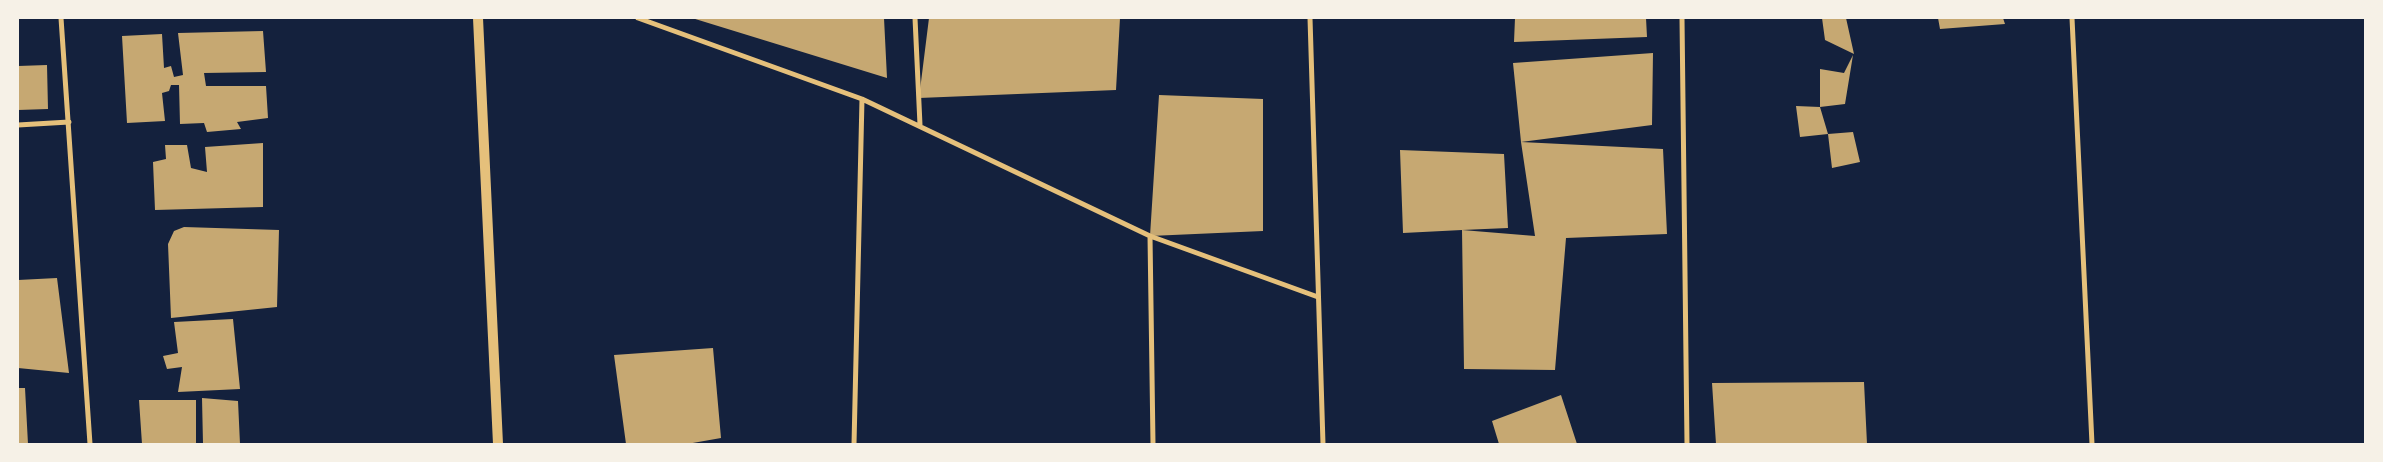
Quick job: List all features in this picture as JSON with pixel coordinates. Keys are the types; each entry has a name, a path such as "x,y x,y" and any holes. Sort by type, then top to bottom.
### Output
{"main road":[{"path":"478,18 498,444"}],"street":[{"path":"62,18 90,444"},
{"path":"638,18 862,99 1150,236 1318,297"},
{"path":"915,18 920,125"},
{"path":"1310,18 1323,444"},
{"path":"1682,18 1687,444"},
{"path":"2072,18 2092,444"},
{"path":"854,444 862,99"},
{"path":"18,125 69,122"},
{"path":"1150,236 1153,444"}],"building":[{"path":"692,18 884,18 887,78"},
{"path":"929,18 1120,18 1116,90 919,98"},
{"path":"1515,18 1646,18 1647,37 1514,42"},
{"path":"1822,18 1846,18 1854,54 1825,40"},
{"path":"1938,18 2003,18 2005,24 1940,29"},
{"path":"263,31 266,72 204,73 206,86 266,86 268,118 237,122 241,129 207,132 204,123 180,124 179,85 171,85 169,91 162,93 165,121 127,123 122,36 162,34 164,68 171,66 174,77 183,75 178,33"},
{"path":"1653,53 1652,125 1521,142 1513,63"},
{"path":"1853,55 1845,104 1820,107 1820,69 1844,73"},
{"path":"47,65 48,109 18,110 18,66"},
{"path":"1159,95 1263,99 1263,231 1150,236"},
{"path":"1796,106 1820,107 1828,134 1800,137"},
{"path":"1853,132 1860,162 1832,168 1828,134"},
{"path":"1521,142 1663,149 1667,234 1566,238 1555,370 1464,369 1462,230 1535,236"},
{"path":"263,143 263,207 155,210 153,162 166,159 165,145 187,145 191,168 207,172 205,147"},
{"path":"1400,150 1504,154 1508,228 1403,233"},
{"path":"184,227 279,230 277,307 171,318 168,244 174,231"},
{"path":"57,278 69,373 18,368 18,280"},
{"path":"233,319 240,389 178,392 182,367 167,369 163,356 178,353 174,322"},
{"path":"713,348 721,438 687,444 626,444 614,355"},
{"path":"1864,382 1867,444 1716,444 1712,383"},
{"path":"18,388 25,388 28,444 18,444"},
{"path":"1561,395 1577,444 1499,444 1492,421"},
{"path":"202,398 238,401 240,444 203,444"},
{"path":"139,400 196,400 196,444 142,444"}]}
